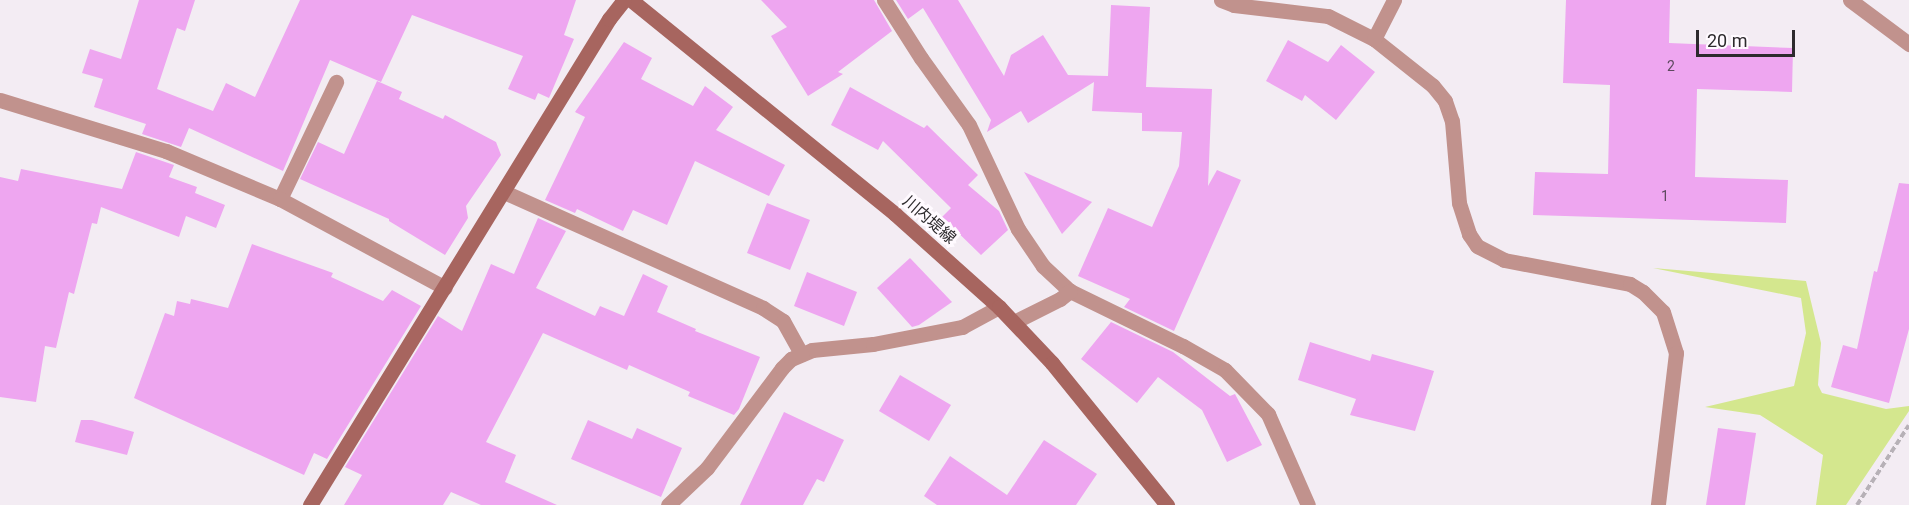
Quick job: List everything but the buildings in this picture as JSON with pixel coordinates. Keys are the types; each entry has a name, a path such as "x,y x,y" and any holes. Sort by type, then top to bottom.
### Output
{"main road":[{"path":"310,505 609,19 624,0"},
{"name":"川内堤線","path":"631,0 895,214 999,307 1096,415 1167,505"}],"street":[{"path":"884,0 921,58 969,125 1018,229 1043,266 1070,291 1184,346 1225,370 1268,414 1308,505"},
{"path":"1221,0 1234,5 1328,16 1374,39 1433,86 1445,101 1452,121 1461,209 1469,234 1478,246 1504,260 1630,284 1643,292 1663,312 1676,353 1658,505"},
{"path":"1374,39 1394,0"},
{"path":"1850,0 1909,44"},
{"path":"280,199 336,82"},
{"path":"0,100 166,152 280,199 445,288"},
{"path":"504,192 763,308 783,321 801,354"},
{"path":"1014,322 1060,299 1070,291"},
{"path":"668,505 707,468 782,368 801,354 812,350 873,344 962,327 999,307"}],"path":[{"path":"1857,505 1909,425"}],"green space":[{"path":"1653,268 1806,281 1821,343 1818,385 1822,393 1886,409 1909,406 1909,411 1846,505 1816,505 1823,455 1760,415 1705,407 1794,386 1806,333 1801,298"}]}
